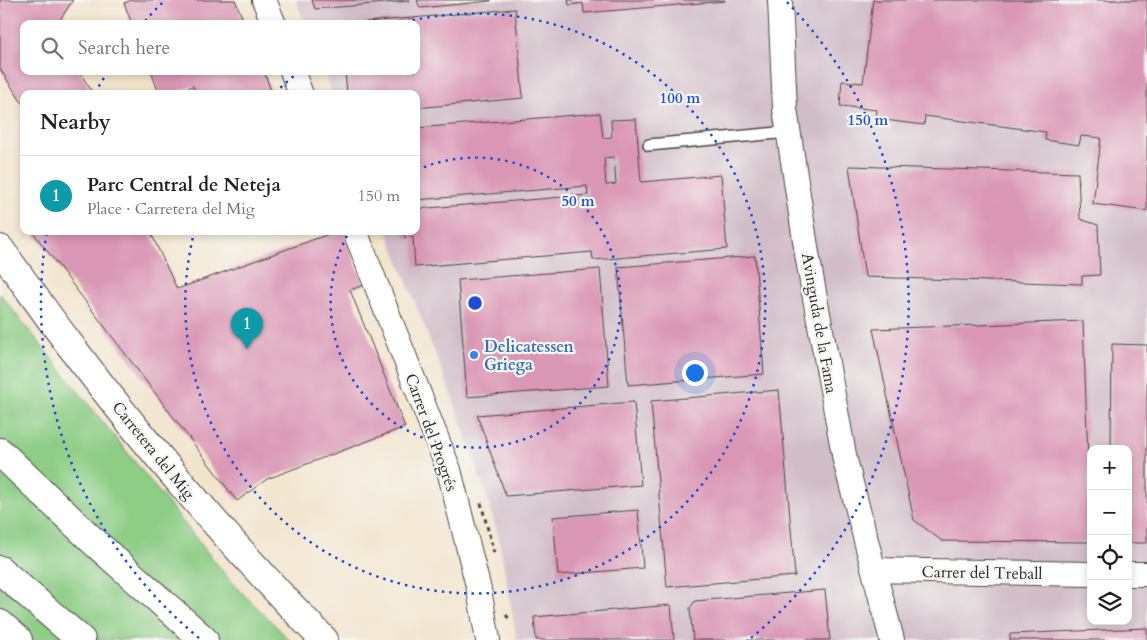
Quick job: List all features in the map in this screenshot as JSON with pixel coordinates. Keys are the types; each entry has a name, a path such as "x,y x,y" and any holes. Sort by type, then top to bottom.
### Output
{"main road":[{"name":"Carretera del Mig","path":"0,249 72,348 184,487 249,561 324,640"},
{"path":"0,452 91,539 204,640"},
{"path":"0,467 91,539"},
{"path":"0,570 81,640"},
{"path":"0,624 18,640"}],"street":[{"path":"264,0 272,20"},
{"name":"Avinguda de la Fama","path":"780,0 785,109 808,260 845,460 892,640"},
{"path":"294,75 299,90"},
{"name":"Carrer del Progrés","path":"357,235 449,470 477,582 488,640"},
{"name":"Carrer del Treball","path":"874,570 1087,574"},
{"path":"1132,574 1147,574"}],"lane":[{"path":"649,145 788,132"}],"path":[{"path":"505,615 511,621"}],"shaded area":[{"path":"296,0 1147,0 1147,640 517,640 499,539 490,506 456,407 389,235 420,235 420,90 330,90 325,75 420,75 420,20 304,20"}],"green space":[{"path":"0,294 232,583 290,640 0,640"}],"building":[{"path":"0,0 73,0 60,20 20,20 20,75 82,75 91,90 20,90 20,100 0,69"},
{"path":"132,0 235,0 243,20 130,20 124,3"},
{"path":"312,0 409,0 409,1 315,9"},
{"path":"417,0 491,0 491,1 420,8"},
{"path":"568,0 725,1 584,13 583,3 569,5"},
{"path":"873,0 1147,0 1147,211 1093,204 1101,138 1081,136 1079,145 1045,140 1046,132 925,116 924,125 876,119 877,110 840,106 842,81 863,83"},
{"path":"515,9 523,98 420,108 420,90 347,90 345,75 420,75 420,20 389,20"},
{"path":"152,75 265,75 271,90 194,90 193,86 182,90 158,90"},
{"path":"600,113 603,138 612,137 611,120 636,119 641,182 721,175 727,249 593,260 592,252 415,267 413,237 405,238 405,235 420,235 420,209 588,195 587,186 420,200 420,128","holes":["614,157 616,184 606,185 604,158"]},
{"path":"849,166 1078,173 1080,219 1098,225 1100,275 1082,276 1082,284 865,277"},
{"path":"35,235 152,235 177,289 326,235 345,235 364,285 350,290 405,427 267,479 237,501"},
{"path":"755,256 764,374 628,385 618,267"},
{"path":"600,269 609,386 467,397 458,280"},
{"path":"1083,321 1087,445 1087,542 942,541 914,520 873,329"},
{"path":"1112,344 1147,345 1147,543 1132,543 1132,445 1111,445"},
{"path":"779,390 795,576 667,587 651,401"},
{"path":"634,402 641,485 506,496 477,415"},
{"path":"638,510 643,568 558,575 553,517"},
{"path":"825,590 830,640 693,640 690,608 695,601"},
{"path":"671,605 674,640 536,640 534,617"},
{"path":"1147,628 1147,640 1010,640 1010,634"}],"place":[{"name":"Parc Central de Neteja","path":"247,349"},
{"name":"Delicatessen Griega","path":"474,355"}]}
